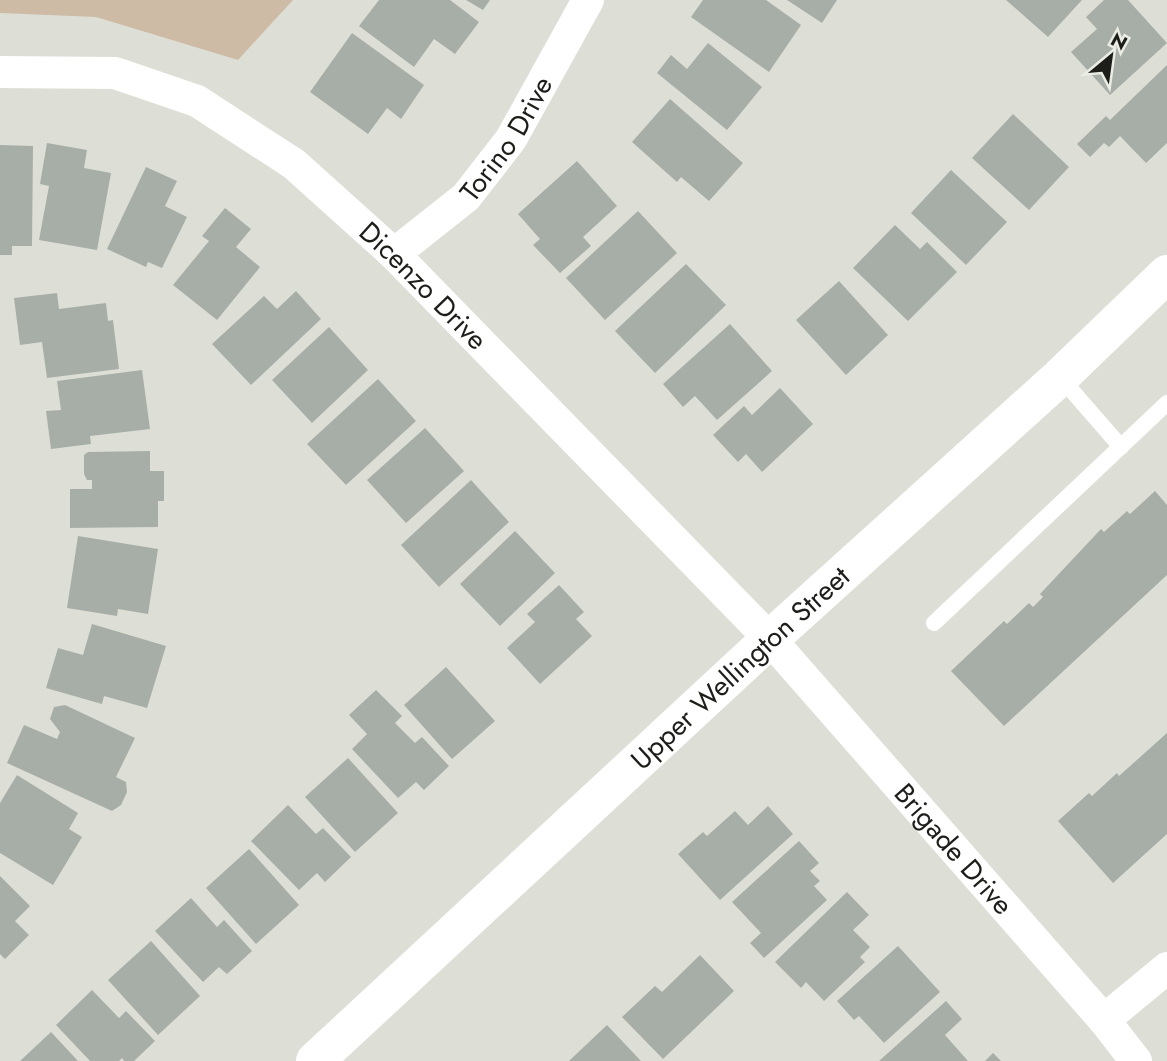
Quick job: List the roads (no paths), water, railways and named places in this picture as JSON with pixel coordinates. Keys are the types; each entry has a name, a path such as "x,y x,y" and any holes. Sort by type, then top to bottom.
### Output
{"main road":[{"name":"Upper Wellington Street","path":"315,1061 770,639 1060,377 1167,274"}],"street":[{"name":"Torino Drive","path":"394,254 466,197 511,139 588,0"},
{"name":"Dicenzo Drive","path":"0,72 115,74 197,101 295,164 394,254 770,639"},
{"name":"Brigade Drive","path":"770,639 1104,1020 1136,1061"},
{"path":"1104,1020 1167,968"}],"lane":[{"path":"1060,377 1121,447"},
{"path":"934,623 1167,403"}]}
